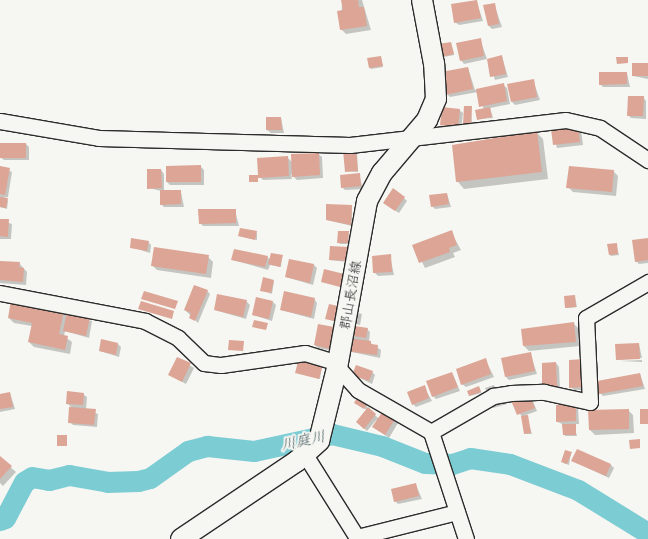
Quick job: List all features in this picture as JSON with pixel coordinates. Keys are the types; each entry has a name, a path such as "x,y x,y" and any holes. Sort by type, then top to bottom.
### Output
{"main road":[{"name":"郡山長沼線","path":"182,539 298,460 305,451 319,441 327,419 367,200 382,173 413,139 436,99 434,64 422,0"}],"street":[{"path":"0,121 99,138 350,145 566,120 600,128 648,160"},
{"path":"433,438 494,396 511,393 544,392 590,402 586,318 648,282"},
{"path":"0,293 145,321 178,338 204,363 221,365 306,353 332,361 358,390 433,438 466,539"},
{"path":"305,451 357,538 457,512"}],"building":[{"path":"341,0 358,0 359,7 364,7 367,26 340,30 337,11 343,10"},
{"path":"477,0 481,18 454,23 451,4"},
{"path":"495,3 499,24 488,26 483,5"},
{"path":"481,38 484,56 460,61 456,43"},
{"path":"451,42 454,54 441,57 439,44"},
{"path":"502,55 506,74 490,77 487,59"},
{"path":"381,56 383,66 369,68 367,58"},
{"path":"616,57 628,57 628,63 617,64"},
{"path":"632,63 648,63 648,76 632,76"},
{"path":"468,67 473,89 445,95 441,72"},
{"path":"599,72 627,72 627,84 599,85"},
{"path":"534,79 537,97 511,102 507,84"},
{"path":"504,83 507,101 479,107 476,89"},
{"path":"628,96 644,96 643,116 627,116"},
{"path":"464,106 472,106 471,125 463,125"},
{"path":"442,107 460,109 458,127 440,125"},
{"path":"490,107 492,117 477,120 475,110"},
{"path":"266,117 281,117 282,130 266,130"},
{"path":"578,125 580,142 553,145 551,129"},
{"path":"537,131 542,172 456,182 452,145"},
{"path":"0,143 26,143 26,158 0,158"},
{"path":"356,149 358,171 345,172 343,150"},
{"path":"319,153 320,175 292,177 291,154"},
{"path":"288,156 289,176 258,178 258,182 249,182 249,175 258,175 257,158"},
{"path":"201,165 201,182 166,182 166,166"},
{"path":"0,166 10,168 5,195 0,194"},
{"path":"569,166 614,170 612,192 566,188"},
{"path":"147,169 161,169 162,188 147,189"},
{"path":"360,173 361,186 341,188 340,175"},
{"path":"393,188 405,197 395,211 383,203"},
{"path":"160,190 181,190 181,204 160,205"},
{"path":"447,193 449,204 431,207 429,195"},
{"path":"0,197 8,198 6,208 0,207"},
{"path":"326,204 352,205 351,225 326,220"},
{"path":"198,209 236,209 236,223 199,224"},
{"path":"0,219 9,219 8,237 0,236"},
{"path":"240,228 257,231 255,240 238,236"},
{"path":"452,230 457,245 449,248 450,252 419,263 412,245"},
{"path":"338,231 349,231 348,243 337,243"},
{"path":"131,238 149,241 147,251 130,248"},
{"path":"648,238 648,260 635,262 632,240"},
{"path":"617,243 618,254 609,255 607,244"},
{"path":"330,246 348,247 348,261 329,260"},
{"path":"154,247 209,255 206,274 151,266"},
{"path":"234,249 268,256 265,267 231,260"},
{"path":"271,253 283,255 280,267 268,264"},
{"path":"391,254 392,272 373,273 372,256"},
{"path":"289,259 314,264 310,283 285,277"},
{"path":"0,261 20,262 19,267 24,268 23,282 0,280"},
{"path":"324,269 344,274 340,287 321,282"},
{"path":"263,277 274,280 271,293 260,291"},
{"path":"194,285 208,290 195,321 189,318 191,313 184,310"},
{"path":"144,291 178,301 175,309 141,299"},
{"path":"284,291 315,298 311,317 280,310"},
{"path":"217,294 247,300 243,317 214,310"},
{"path":"575,295 576,307 565,308 564,296"},
{"path":"256,297 273,301 269,319 252,315"},
{"path":"11,300 64,311 59,334 68,336 65,350 28,342 32,323 8,318"},
{"path":"141,301 174,311 172,319 138,309"},
{"path":"329,304 338,306 334,321 325,319"},
{"path":"67,312 90,317 86,336 63,331"},
{"path":"254,320 268,323 266,330 252,327"},
{"path":"574,322 576,342 523,346 521,329"},
{"path":"318,324 334,327 330,349 314,345"},
{"path":"348,325 368,328 366,338 347,335"},
{"path":"347,338 371,341 371,344 378,345 377,355 345,351"},
{"path":"101,339 118,343 116,355 99,351"},
{"path":"229,340 244,341 243,351 228,350"},
{"path":"639,343 640,359 616,360 615,344"},
{"path":"531,352 535,371 505,377 501,358"},
{"path":"177,357 191,363 182,382 168,375"},
{"path":"299,358 323,364 319,379 295,373"},
{"path":"486,358 491,374 461,385 456,369"},
{"path":"584,359 585,387 569,388 569,360"},
{"path":"556,362 557,387 542,387 542,363"},
{"path":"356,365 373,371 369,381 352,375"},
{"path":"452,372 458,387 432,397 426,381"},
{"path":"640,373 643,386 599,394 597,381"},
{"path":"425,385 429,398 412,405 407,392"},
{"path":"479,386 481,392 469,396 467,391"},
{"path":"67,391 84,393 83,405 66,404"},
{"path":"10,392 13,407 0,409 0,394"},
{"path":"529,395 535,408 517,415 510,398"},
{"path":"358,396 368,402 364,409 354,403"},
{"path":"576,404 576,421 556,422 556,405"},
{"path":"69,407 96,409 94,425 68,423"},
{"path":"368,407 376,414 364,429 356,422"},
{"path":"629,409 629,429 589,430 588,410"},
{"path":"640,409 648,409 648,424 640,424"},
{"path":"383,411 395,419 385,435 372,427"},
{"path":"528,415 531,433 524,434 521,416"},
{"path":"562,424 576,424 576,435 563,435"},
{"path":"57,435 67,435 67,446 57,446"},
{"path":"640,439 640,448 630,449 629,440"},
{"path":"577,449 611,464 606,476 571,461"},
{"path":"565,450 572,452 567,464 561,462"},
{"path":"0,456 12,466 0,479"},
{"path":"416,483 419,496 394,502 391,489"}],"waterway":[{"name":"川庭川","path":"0,520 5,518 24,482 32,477 49,480 69,475 107,482 138,481 150,478 188,451 207,446 254,451 332,434 382,446 425,463 452,464 470,458 510,464 578,490 648,533"}]}
